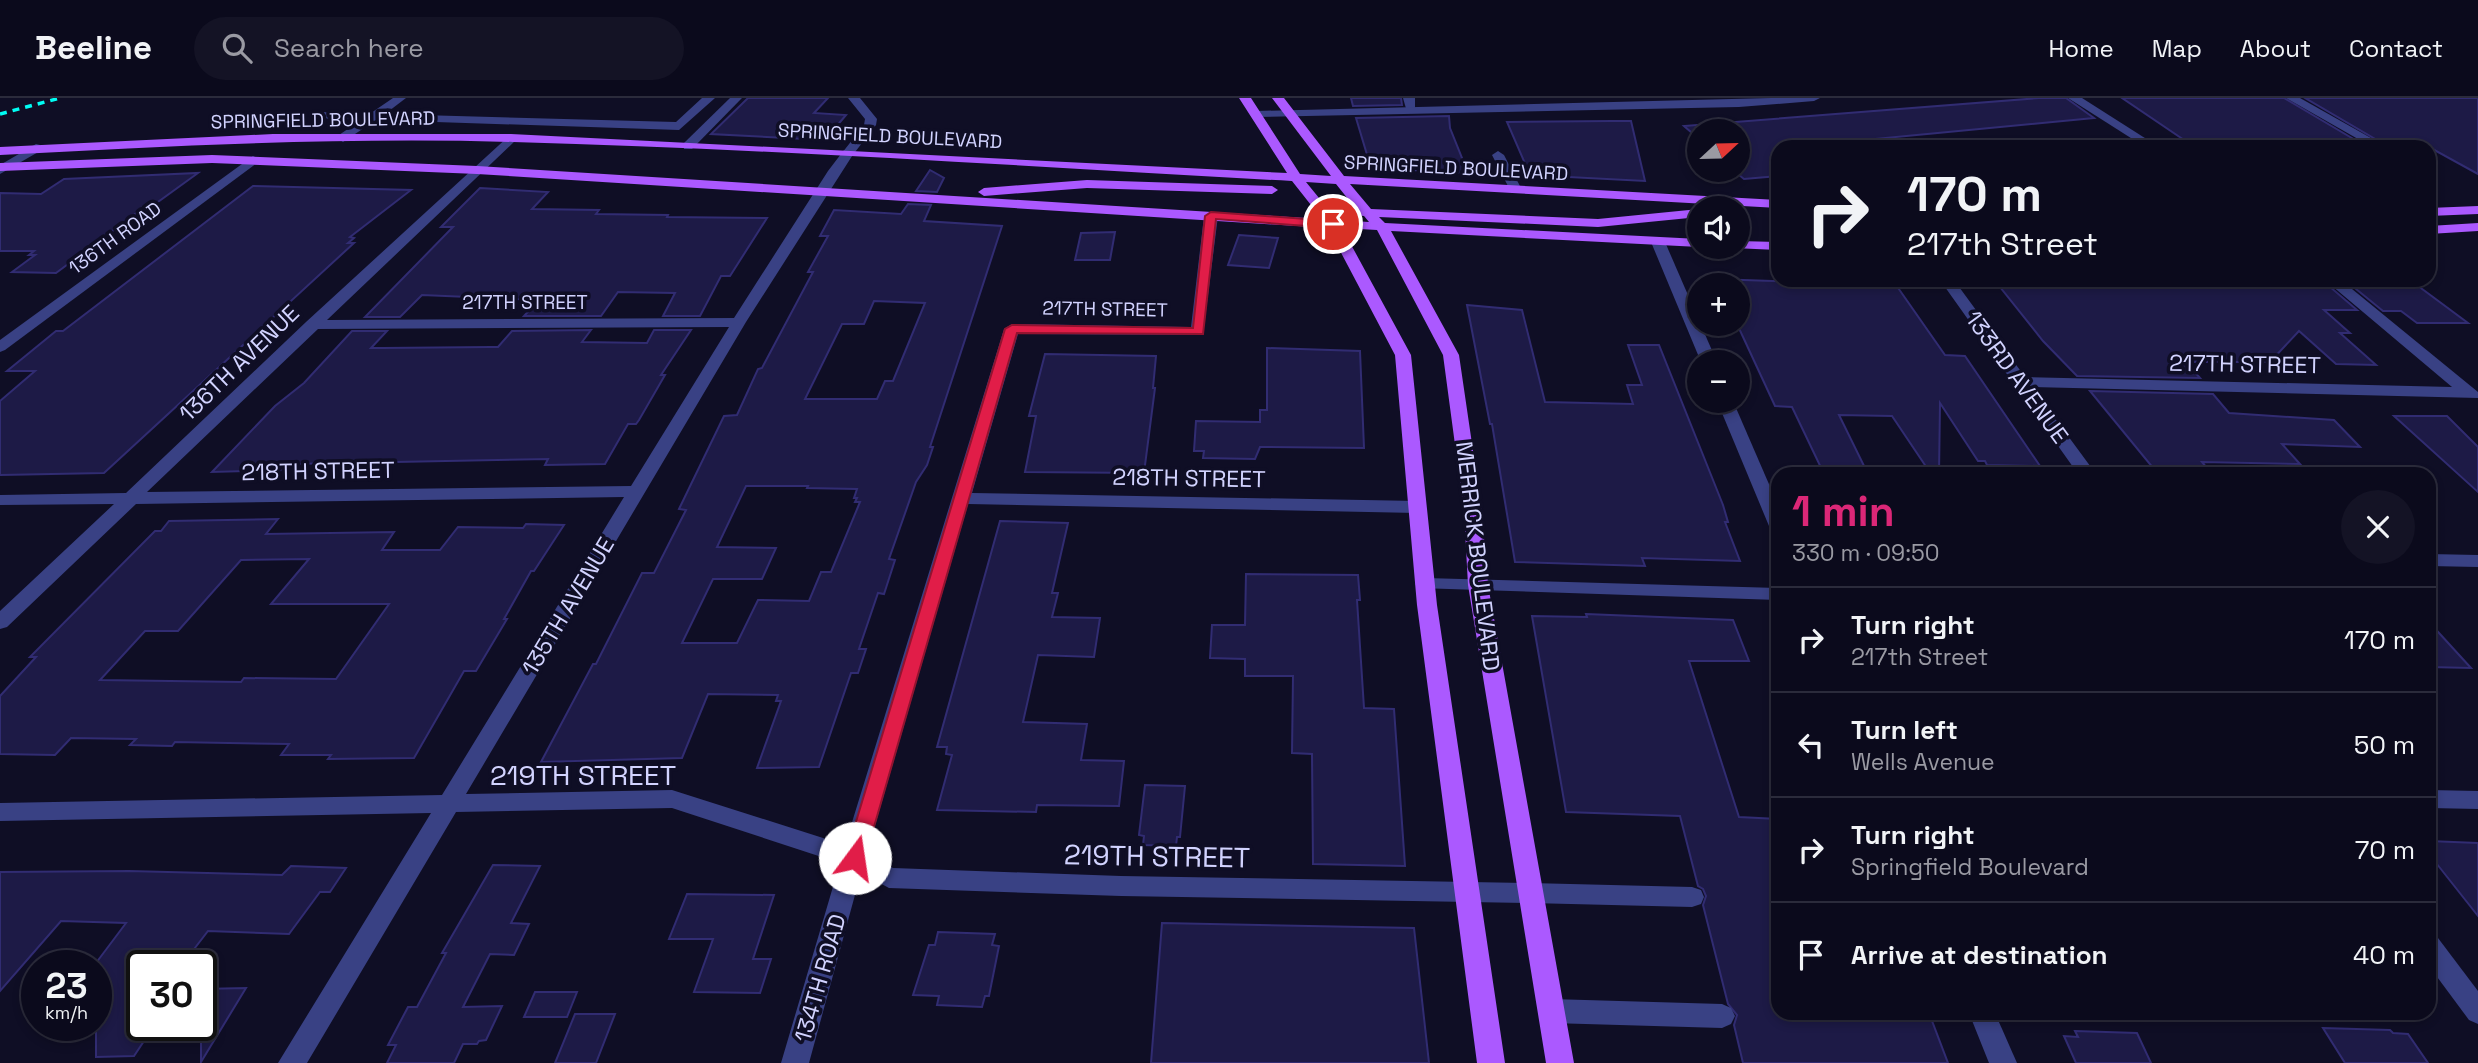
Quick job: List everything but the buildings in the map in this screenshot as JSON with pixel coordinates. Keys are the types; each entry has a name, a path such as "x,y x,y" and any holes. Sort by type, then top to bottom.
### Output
{"main road":[{"path":"1244,98 1297,179 1333,224 1403,355 1424,584 1491,1063"},
{"name":"MERRICK BOULEVARD","path":"1278,98 1340,181 1382,227 1451,355 1473,512 1478,585 1560,1063"},
{"name":"SPRINGFIELD BOULEVARD","path":"0,151 218,140 511,138 848,153 1771,204"},
{"name":"SPRINGFIELD BOULEVARD","path":"2,168 157,160 253,160 477,170 1382,227 1687,243"},
{"path":"940,198 1022,188 1087,184 1307,192 1328,189 1340,181"},
{"path":"1750,207 1771,205"},
{"path":"1333,224 1350,213 1365,210 1598,223 1687,214"},
{"path":"2436,212 2478,211"},
{"path":"2436,230 2478,227"},
{"path":"1750,245 1771,246"}],"street":[{"path":"343,138 400,98"},
{"path":"317,115 679,126 709,98"},
{"path":"688,146 736,98"},
{"name":"135TH AVENUE","path":"292,1063 738,322 821,191 870,125 871,119 854,98"},
{"path":"1256,114 1291,114 1410,104 1738,104 1814,98"},
{"path":"2074,98 2141,140"},
{"path":"2292,98 2368,140"},
{"name":"136TH AVENUE","path":"0,622 511,138"},
{"path":"2,168 36,148"},
{"path":"1499,155 1516,190"},
{"name":"136TH ROAD","path":"0,347 253,160"},
{"name":"217TH STREET","path":"1012,329 1198,332 1211,216"},
{"path":"1658,242 1704,350"},
{"name":"133RD AVENUE","path":"1952,287 2082,467"},
{"path":"2341,287 2473,396"},
{"name":"217TH STREET","path":"311,325 738,322"},
{"name":"134TH ROAD","path":"795,1063 1012,329"},
{"name":"217TH STREET","path":"2020,382 2473,396"},
{"path":"1730,413 1771,509"},
{"name":"218TH STREET","path":"0,500 637,491"},
{"name":"218TH STREET","path":"961,498 1416,507"},
{"path":"2436,560 2478,561"},
{"path":"1424,584 1771,594"},
{"name":"219TH STREET","path":"0,812 672,799 855,858 889,878 1135,886 1692,897"},
{"path":"2436,799 2478,800"},
{"path":"2436,955 2478,1012"},
{"path":"1551,1011 1722,1016"},
{"path":"1985,1020 2003,1063"}],"railway":[{"path":"0,114 60,98"}],"route":[{"path":"855,858 1012,329 1198,332 1211,216 1333,224"}]}
